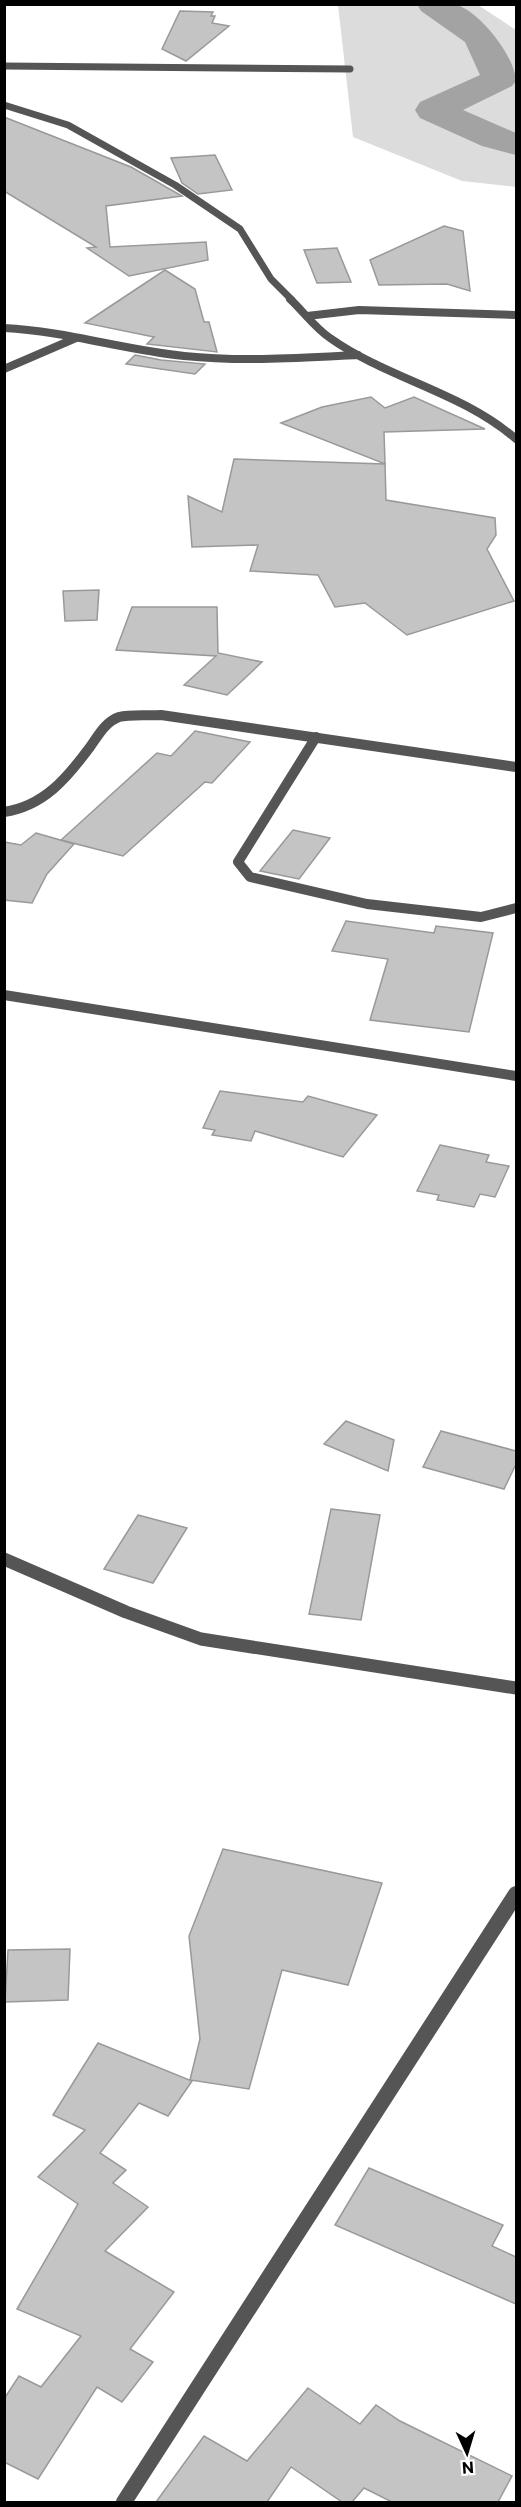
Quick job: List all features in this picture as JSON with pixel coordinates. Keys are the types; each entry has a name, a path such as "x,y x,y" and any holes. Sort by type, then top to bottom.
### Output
{"street":[{"path":"4,66 350,69"},
{"path":"4,105 68,125 175,185 240,228 271,279 328,337 359,355 468,406 501,426 516,439"},
{"path":"307,316 359,310 516,315"},
{"path":"4,328 47,332 186,356 359,355"},
{"path":"4,369 76,338"},
{"path":"4,812 32,807 48,795 107,724 120,717 161,715 516,767"},
{"path":"316,737 238,862 242,870 250,877 272,884 367,904 482,917 516,909"},
{"path":"4,995 516,1076"},
{"path":"4,1559 72,1591 157,1626 201,1639 516,1688"},
{"path":"124,2502 516,1894"}],"shaded area":[{"path":"338,5 478,5 516,30 516,187 462,181 353,137"}],"building":[{"path":"180,11 213,12 211,16 215,16 212,23 229,26 186,61 162,49"},
{"path":"4,117 131,167 182,196 106,206 110,247 206,242 208,260 129,276 87,248 96,247 4,191"},
{"path":"215,155 232,190 198,194 182,183 171,158"},
{"path":"444,226 463,231 470,291 447,284 379,285 370,260"},
{"path":"337,248 351,282 317,283 304,250"},
{"path":"165,270 195,289 204,322 209,322 217,352 147,344 154,337 85,323"},
{"path":"135,355 205,364 195,374 126,364"},
{"path":"371,397 385,408 414,397 485,429 384,432 385,464 281,423 322,407"},
{"path":"234,459 385,464 386,500 495,518 496,535 487,549 514,601 407,635 365,603 335,607 318,575 250,571 258,545 192,547 188,496 222,512"},
{"path":"99,590 97,620 65,621 63,591"},
{"path":"132,607 217,607 218,653 262,662 227,695 184,685 216,656 116,650"},
{"path":"195,731 250,742 212,783 205,782 123,856 61,840 157,753 171,756"},
{"path":"293,830 330,838 299,879 260,871"},
{"path":"36,833 74,844 47,874 32,903 4,900 4,842 21,845"},
{"path":"346,921 434,933 436,926 493,933 469,1032 370,1020 388,959 332,951"},
{"path":"220,1091 303,1102 308,1096 377,1115 343,1157 255,1131 251,1141 212,1135 215,1130 203,1128"},
{"path":"440,1145 489,1155 486,1162 509,1166 495,1197 480,1194 474,1207 437,1200 439,1195 417,1191"},
{"path":"346,1421 394,1440 388,1471 324,1444"},
{"path":"441,1431 516,1451 516,1464 504,1489 423,1467"},
{"path":"331,1509 380,1515 361,1620 309,1614"},
{"path":"138,1515 187,1528 153,1583 104,1569"},
{"path":"223,1849 382,1883 348,1985 282,1970 249,2089 190,2080 200,2039 189,1936"},
{"path":"70,1949 68,2000 5,2002 8,1950"},
{"path":"98,2043 192,2081 168,2116 139,2103 100,2153 126,2170 113,2183 148,2207 105,2251 174,2292 130,2349 153,2362 122,2402 97,2387 38,2479 4,2462 4,2399 19,2376 41,2387 81,2336 17,2309 78,2204 38,2177 85,2130 53,2115"},
{"path":"369,2168 503,2225 492,2246 516,2257 516,2304 335,2225"},
{"path":"308,2388 360,2424 376,2405 400,2421 512,2476 498,2502 392,2502 364,2488 352,2502 342,2502 291,2467 267,2502 156,2502 204,2436 247,2461"}],"waterway":[{"path":"433,4 480,37 500,79 433,110 495,138 516,144"}]}
